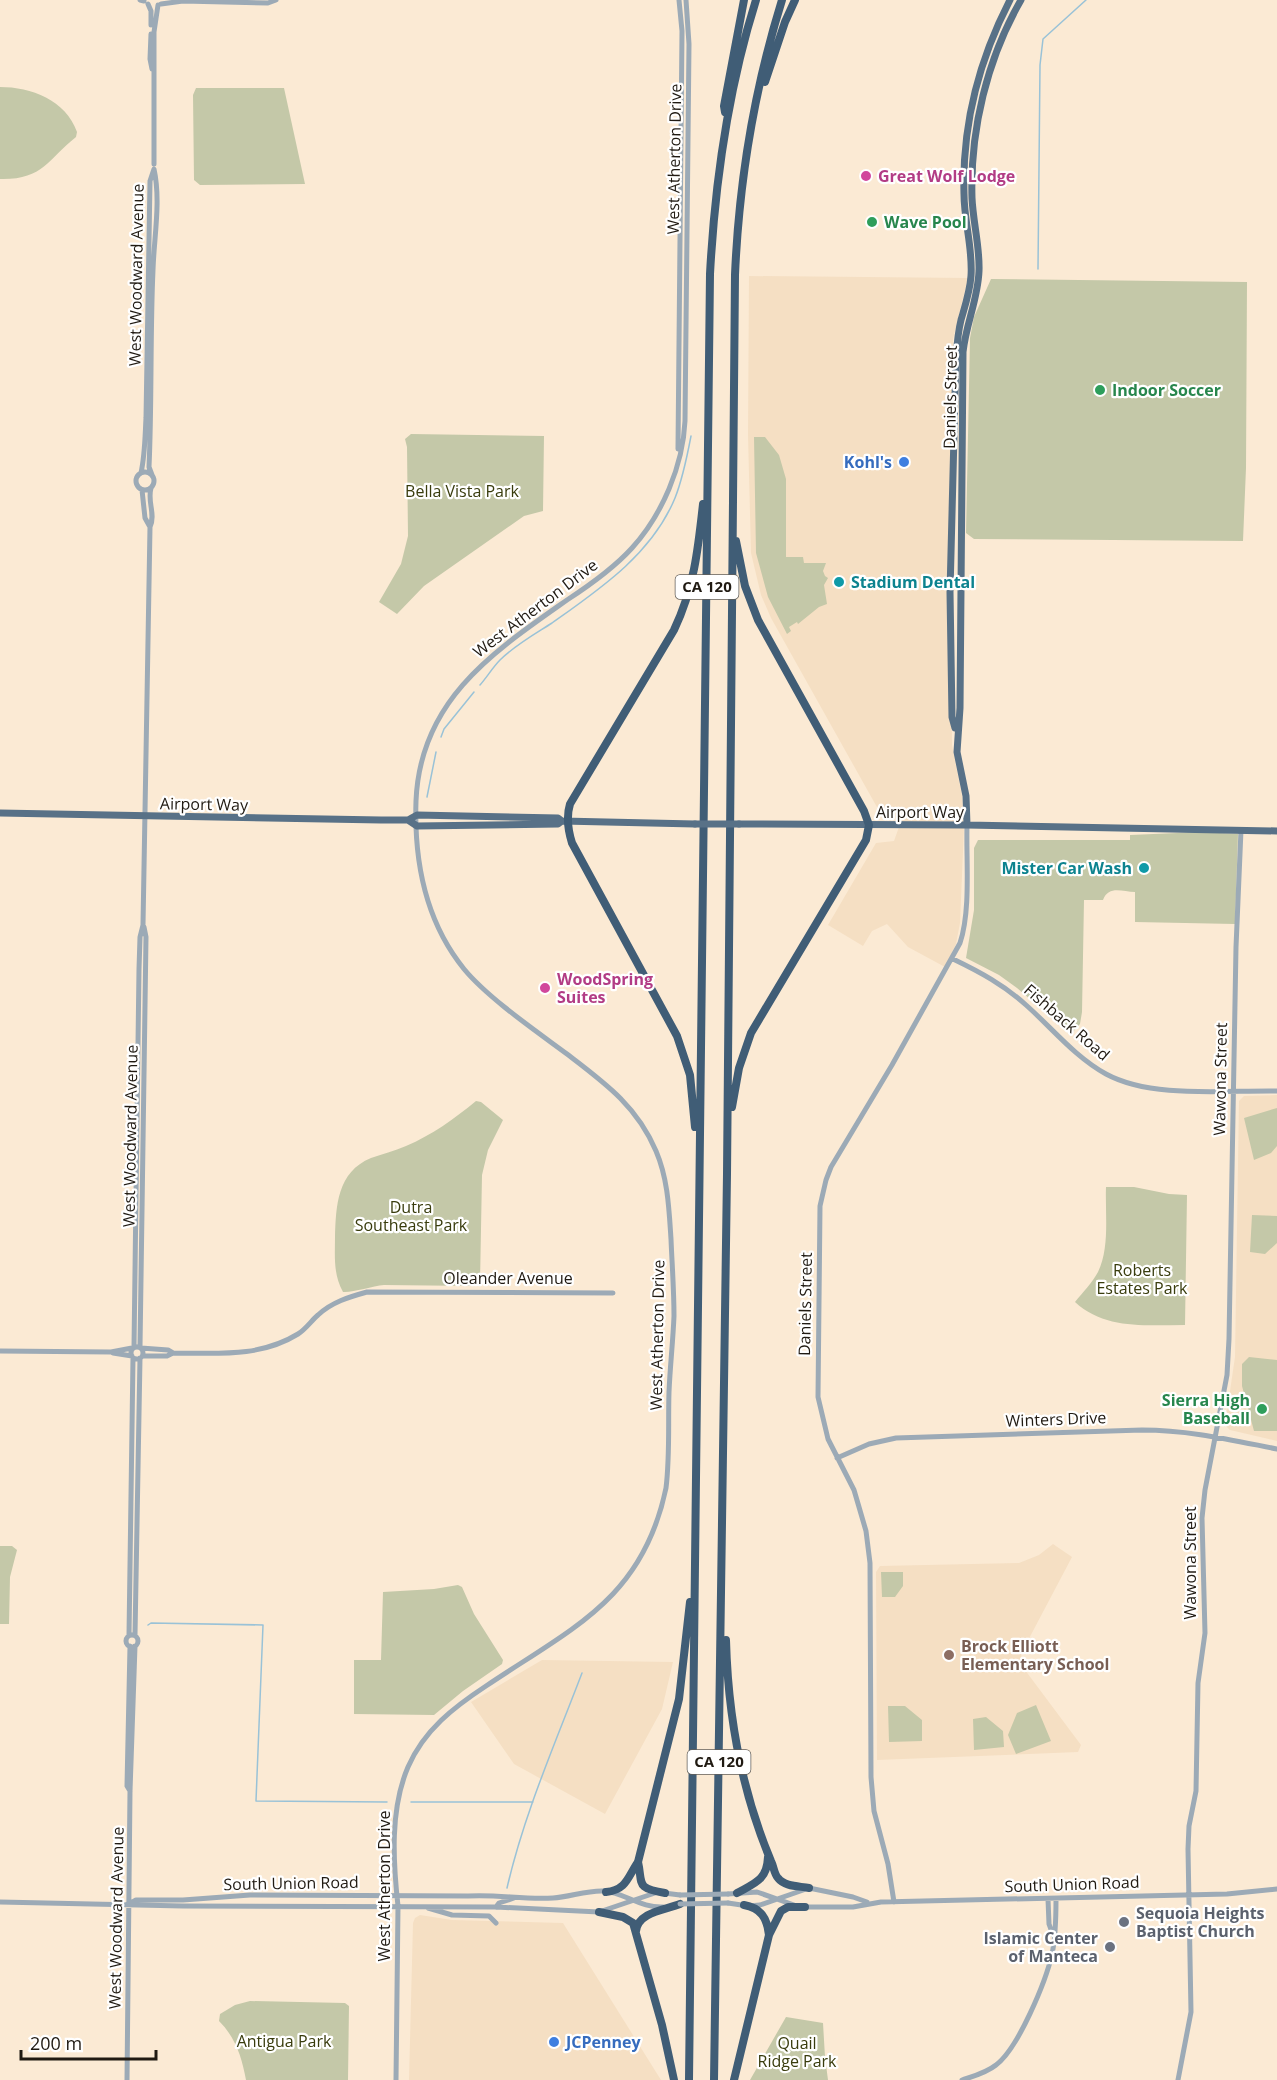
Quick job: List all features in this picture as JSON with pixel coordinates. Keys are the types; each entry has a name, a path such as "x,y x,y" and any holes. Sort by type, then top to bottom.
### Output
{"highway":[{"path":"726,122 724,106 744,0"},
{"name":"CA 120","path":"689,2080 711,245 715,195 726,122 756,0"},
{"name":"CA 120","path":"714,2080 727,1174 736,246 740,196 755,104 782,0"},
{"path":"755,104 795,0"},
{"path":"700,1179 694,1102 690,1075 683,1053 662,1005 572,843 565,821 570,804 674,630 683,611 694,577 709,469"},
{"path":"727,1174 732,1105 739,1068 748,1042 762,1012 866,840 869,825 864,811 770,642 749,597 738,550 733,493"},
{"path":"723,1445 729,1694 745,1784 777,1876 782,1882 809,1888"},
{"path":"606,1892 618,1890 625,1884 638,1862 679,1699 690,1603 696,1575"},
{"path":"733,1894 763,1877 769,1857"},
{"path":"638,1862 640,1865 639,1878 642,1883 650,1890 665,1893"},
{"path":"637,1937 637,1925 643,1917 680,1900"},
{"path":"744,1905 763,1914 767,1922 767,1944"},
{"path":"734,2080 767,1944 781,1911 789,1907 805,1907"},
{"path":"599,1912 629,1919 633,1923 665,2034 674,2080"}],"main road":[{"name":"Daniels Street","path":"957,734 952,717 950,592 956,357 958,334 971,275 965,219 965,153 972,102 984,61 995,30 1010,0"},
{"name":"Daniels Street","path":"967,825 966,796 957,752 957,734 960,708 963,352 965,330 975,298 979,270 972,197 974,156 977,125 992,64 1005,30 1021,0"},
{"name":"Airport Way","path":"0,813 408,820 417,815 695,824 967,825 1277,831"},
{"path":"408,820 417,826"},
{"name":"Airport Way","path":"417,826 558,824 565,821"}],"street":[{"path":"144,1 268,3 276,0"},
{"name":"West Atherton Drive","path":"677,462 682,31 679,0"},
{"name":"West Atherton Drive","path":"396,2080 398,1906 395,1883 396,1841 399,1796 408,1767 422,1743 440,1720 460,1703 579,1623 604,1604 626,1581 649,1544 662,1508 668,1476 669,1393 674,1315 668,1196 662,1168 648,1135 630,1109 608,1084 514,1013 477,983 465,970 441,934 431,911 420,869 417,815 418,785 427,747 445,709 466,680 508,642 600,578 632,548 656,516 677,462 685,421 689,44 686,0"},
{"name":"West Woodward Avenue","path":"144,1 152,19 150,59 154,76"},
{"name":"West Woodward Avenue","path":"154,164 154,32 161,3"},
{"name":"West Woodward Avenue","path":"141,473 146,418 150,181 154,169 156,209 149,468 152,475"},
{"path":"147,472 152,475 154,480 151,488 142,490 136,480 141,473 147,472"},
{"name":"West Woodward Avenue","path":"137,1348 140,937 143,925 150,527 153,521 149,497 151,488"},
{"name":"West Woodward Avenue","path":"142,490 145,519 150,527"},
{"name":"Daniels Street","path":"894,1902 892,1878 874,1811 871,1777 868,1545 854,1490 837,1458 824,1426 818,1387 819,1229 822,1193 831,1167 953,959 965,929 967,825"},
{"name":"Wawona Street","path":"1178,2080 1191,2012 1189,1826 1196,1791 1198,1683 1204,1633 1202,1518 1228,1363 1236,947 1241,830"},
{"name":"Fishback Road","path":"953,959 1002,985 1084,1059 1106,1074 1134,1085 1156,1089 1277,1091"},
{"name":"Oleander Avenue","path":"173,1353 225,1354 256,1351 272,1346 301,1332 322,1311 337,1302 368,1292 613,1293"},
{"path":"137,1348 132,1357 132,1635 138,1642 133,1646 126,1640 132,1635 141,1357 137,1348"},
{"path":"0,1351 111,1352 137,1348 168,1350 173,1353 168,1356 132,1357 111,1352"},
{"name":"Winters Drive","path":"837,1458 869,1444 896,1438 1142,1430 1175,1430 1277,1449"},
{"name":"West Woodward Avenue","path":"127,2080 133,1646"},
{"name":"South Union Road","path":"0,1902 183,1906 496,1907 599,1912 650,1894 665,1893 680,1900 756,1905 809,1888 868,1902"},
{"name":"South Union Road","path":"129,1904 136,1900 183,1900 250,1895 492,1895 514,1898 553,1898 606,1892 655,1907 680,1900 757,1892 805,1907 853,1906 868,1902 1227,1894 1277,1889"},
{"path":"496,1907 501,1902 514,1898"},
{"path":"1048,1899 1049,1924 1053,1937"},
{"path":"962,2080 996,2065 1016,2043 1048,1968 1056,1924 1056,1899"},
{"path":"423,1906 452,1915 489,1916 496,1923"}],"shaded area":[{"path":"749,276 968,278 953,339 950,543 952,745 962,796 963,822 899,824 884,809 878,809 771,618 761,595 751,553 748,435"},
{"path":"899,827 964,827 960,923 956,944 945,967 908,947 887,924 872,931 863,946 828,925 876,843 894,841"},
{"path":"1277,1095 1277,1441 1230,1430 1225,1425 1235,1357 1239,1101 1244,1096"},
{"name":"Brock Elliott Elementary School","path":"1053,1544 1072,1557 1024,1648 1019,1662 1081,1745 1078,1752 877,1760 876,1572 880,1566 1019,1563 1039,1555"},
{"path":"542,1660 673,1662 662,1709 605,1814 514,1764 471,1702"},
{"path":"420,1915 452,1920 563,1923 661,2080 409,2080 413,1923"}],"green space":[{"path":"0,87 24,90 46,98 65,111 77,132 76,137 43,167 26,176 0,179"},
{"path":"196,88 284,88 305,184 200,185 194,180 193,95"},
{"path":"991,279 1247,282 1246,468 1243,541 974,539 966,533 970,338 974,317"},
{"name":"Bella Vista Park","path":"411,434 544,436 543,511 524,516 424,586 397,614 379,602 401,564 408,536 405,439"},
{"path":"754,437 765,437 779,455 786,479 786,557 803,557 804,563 826,563 823,571 828,578 824,585 827,604 819,607 798,624 797,622 789,627 791,631 787,634 768,597 756,553"},
{"path":"1201,832 1238,834 1235,924 1135,922 1135,892 1112,891 1103,900 1084,900 1082,1012 1080,1024 1071,1034 1017,988 999,975 966,958 974,910 974,848 978,840 1130,840 1130,835"},
{"name":"Dutra Southeast Park","path":"476,1101 481,1102 503,1120 488,1150 482,1175 480,1283 475,1286 384,1285 343,1292 335,1265 335,1225 341,1191 351,1172 371,1158 402,1148 425,1137"},
{"path":"1277,1108 1277,1146 1271,1153 1254,1160 1244,1118"},
{"name":"Roberts Estates Park","path":"1106,1187 1134,1187 1187,1195 1185,1325 1141,1325 1113,1322 1087,1311 1075,1302 1096,1276 1102,1262 1106,1241"},
{"path":"1252,1215 1277,1216 1277,1243 1265,1254 1250,1252"},
{"name":"Sierra High Baseball","path":"1249,1357 1277,1360 1277,1431 1254,1431 1242,1386 1242,1364"},
{"path":"0,1546 12,1546 17,1550 10,1577 9,1624 0,1624"},
{"path":"881,1572 903,1572 903,1586 895,1597 882,1597"},
{"path":"458,1585 462,1587 474,1614 503,1660 502,1664 434,1715 354,1714 354,1660 381,1660 383,1592"},
{"path":"1036,1705 1051,1741 1016,1754 1008,1735 1017,1713"},
{"path":"888,1706 905,1706 922,1720 922,1741 889,1742"},
{"path":"986,1717 1003,1731 1004,1747 974,1750 973,1719"},
{"name":"Antigua Park","path":"250,2001 345,2003 349,2006 348,2080 246,2080 237,2049 230,2034 219,2021 220,2014 235,2005"},
{"name":"Quail Ridge Park","path":"786,2017 823,2023 828,2080 750,2080"}],"waterway":[{"path":"1038,269 1040,65 1043,39 1086,0"},
{"path":"480,685 506,655 588,597 639,553 665,518 675,498 683,475 691,436"},
{"path":"441,737 444,729 474,692"},
{"path":"427,797 436,752"},
{"path":"148,1625 151,1623 263,1625 256,1801 387,1802"},
{"path":"507,1888 531,1806 582,1673"},
{"path":"411,1802 533,1802"}],"place":[{"name":"Great Wolf Lodge","path":"866,176"},
{"name":"Wave Pool","path":"872,222"},
{"name":"Indoor Soccer","path":"1100,390"},
{"name":"Kohl's","path":"904,462"},
{"name":"Stadium Dental","path":"839,582"},
{"name":"Mister Car Wash","path":"1144,868"},
{"name":"WoodSpring Suites","path":"545,988"},
{"name":"Sierra High Baseball","path":"1262,1409"},
{"name":"Brock Elliott Elementary School","path":"949,1655"},
{"name":"Sequoia Heights Baptist Church","path":"1124,1922"},
{"name":"Islamic Center of Manteca","path":"1110,1947"},
{"name":"JCPenney","path":"554,2042"}]}
